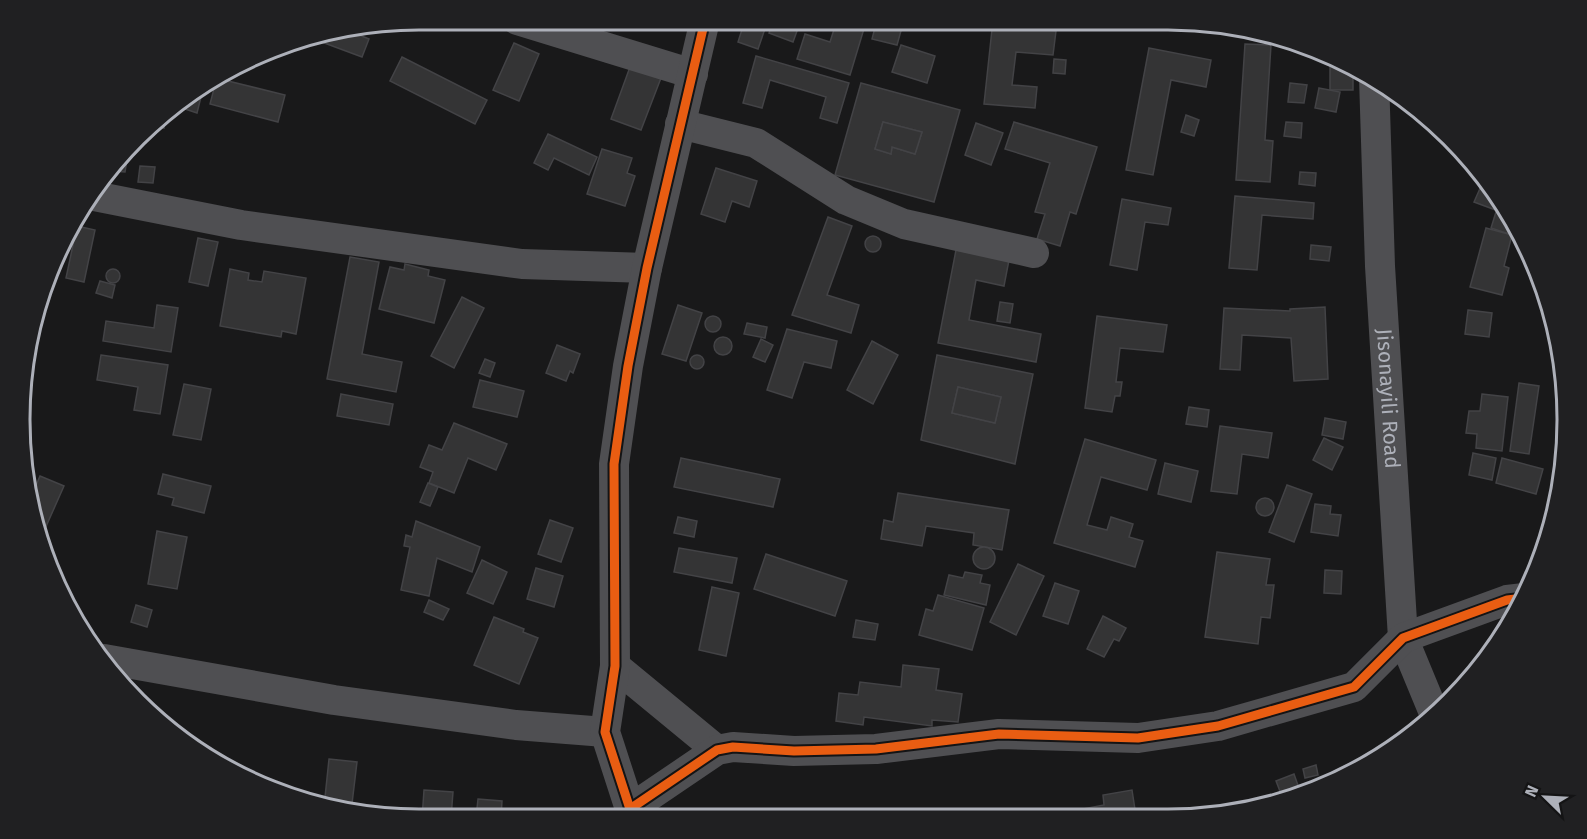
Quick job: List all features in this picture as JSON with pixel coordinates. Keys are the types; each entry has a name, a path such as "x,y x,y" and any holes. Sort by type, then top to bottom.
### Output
{"street":[{"path":"550,30 693,74"},
{"path":"628,809 605,732 615,666 614,464 628,366 647,268 703,30"},
{"name":"Jisonayili Road","path":"1374,90 1380,266 1403,638 1431,706"},
{"path":"680,124 756,143 846,200 904,224 1034,253"},
{"path":"100,197 242,225 522,264 647,268"},
{"path":"636,809 717,750 733,747 794,752 876,749 999,734 1138,738 1218,726 1354,687 1403,638 1513,599"},
{"path":"113,661 334,700 516,725 605,732"},
{"path":"615,666 717,750"}],"building":[{"path":"742,30 765,30 758,49 738,42"},
{"path":"770,30 797,30 793,42 769,33"},
{"path":"834,30 864,30 850,75 797,59 805,34 830,42"},
{"path":"874,30 901,30 897,45 872,39"},
{"path":"992,30 1056,31 1053,55 1016,52 1012,85 1037,87 1035,108 984,104"},
{"path":"358,35 369,39 362,57 322,42"},
{"path":"514,43 539,54 519,101 493,90"},
{"path":"1245,44 1271,45 1265,140 1273,141 1270,182 1236,180"},
{"path":"901,45 935,56 927,83 892,72"},
{"path":"1149,48 1211,60 1206,87 1171,80 1153,175 1126,170"},
{"path":"756,56 849,83 837,123 820,118 826,97 770,80 762,108 743,103"},
{"path":"402,57 487,100 475,124 390,81"},
{"path":"1054,59 1066,60 1065,74 1053,73"},
{"path":"1330,66 1353,77 1353,90 1330,90"},
{"path":"630,67 661,78 641,130 611,119"},
{"path":"227,81 285,95 278,122 210,104 214,89"},
{"path":"861,83 960,110 934,202 835,175","holes":["883,122 922,132 915,154 892,147 891,154 875,149"]},
{"path":"1290,83 1307,85 1304,103 1288,102"},
{"path":"1319,88 1340,92 1336,112 1315,108"},
{"path":"201,97 197,113 184,109"},
{"path":"1186,115 1199,120 1194,136 1181,132"},
{"path":"883,122 922,132 915,154 892,147 891,154 875,149"},
{"path":"1014,122 1097,147 1076,214 1070,212 1060,246 1037,239 1045,214 1035,212 1050,163 1005,149"},
{"path":"1286,122 1302,123 1301,138 1284,136"},
{"path":"976,123 1003,133 991,165 965,155"},
{"path":"548,134 597,157 589,175 554,158 548,170 534,163"},
{"path":"602,149 632,158 627,173 635,176 625,206 587,194"},
{"path":"126,164 125,172 119,172"},
{"path":"140,166 155,167 153,183 138,182"},
{"path":"716,168 757,181 749,207 732,201 725,222 701,214"},
{"path":"1300,172 1316,173 1315,186 1299,184"},
{"path":"1480,187 1495,210 1474,202"},
{"path":"1235,196 1314,203 1313,219 1262,215 1257,270 1229,268"},
{"path":"1122,199 1171,208 1168,225 1145,222 1137,270 1110,265"},
{"path":"1497,212 1510,234 1491,228"},
{"path":"828,217 852,226 827,295 859,305 851,333 792,315"},
{"path":"81,227 95,230 84,282 66,278 74,239"},
{"path":"1486,228 1510,235 1504,266 1509,268 1502,295 1470,287"},
{"path":"873,236 881,244 873,252 865,244"},
{"path":"198,238 218,242 208,286 189,282"},
{"path":"1311,245 1331,247 1329,261 1310,259"},
{"path":"956,250 1009,260 1004,286 976,280 969,320 1041,334 1036,362 938,343"},
{"path":"350,257 379,262 362,354 402,362 396,392 327,379"},
{"path":"405,264 429,270 428,276 445,280 434,323 379,309 390,267 404,270"},
{"path":"110,269 116,269 120,276 116,283 110,283 106,279 106,273"},
{"path":"230,269 249,273 248,280 262,282 264,271 306,278 296,334 282,331 281,337 220,326"},
{"path":"100,281 115,285 112,298 96,293"},
{"path":"462,297 484,308 454,368 431,356"},
{"path":"1000,302 1013,304 1010,323 997,321"},
{"path":"157,305 178,308 171,352 103,341 106,321 154,328"},
{"path":"678,305 702,313 686,361 662,354"},
{"path":"1325,307 1328,379 1294,381 1291,338 1242,335 1240,370 1220,369 1224,308 1290,311 1290,309"},
{"path":"1468,310 1492,313 1489,337 1465,334"},
{"path":"710,316 716,316 721,324 719,330 710,332 705,327 705,321"},
{"path":"1097,316 1167,325 1163,352 1120,348 1116,382 1122,382 1120,396 1115,396 1112,412 1085,408"},
{"path":"747,323 767,327 765,338 744,334"},
{"path":"787,329 837,341 831,368 804,362 792,398 767,390"},
{"path":"719,337 727,337 732,342 730,353 719,355 714,350 714,342"},
{"path":"761,339 773,345 765,362 753,357"},
{"path":"872,341 898,355 873,404 847,390"},
{"path":"557,345 580,354 573,373 570,371 566,381 546,373"},
{"path":"101,355 168,365 160,414 134,410 138,387 97,380"},
{"path":"694,355 700,355 704,362 700,369 694,369 690,365 690,359"},
{"path":"937,355 1033,374 1015,464 921,440","holes":["958,387 1001,397 995,423 952,413"]},
{"path":"485,359 495,363 490,377 479,373"},
{"path":"480,380 524,391 517,417 473,407"},
{"path":"1519,383 1539,386 1529,454 1510,451"},
{"path":"184,384 211,389 201,440 173,435"},
{"path":"958,387 1001,397 995,423 952,413"},
{"path":"341,394 393,404 389,425 337,416"},
{"path":"1482,394 1508,397 1502,451 1476,448 1477,434 1466,433 1469,411 1480,411"},
{"path":"1189,407 1209,410 1207,427 1186,424"},
{"path":"1325,418 1346,422 1343,439 1322,435"},
{"path":"454,423 507,444 496,470 468,458 454,493 429,483 433,472 420,467 429,445 442,450"},
{"path":"1220,426 1272,433 1268,458 1242,454 1237,494 1211,491"},
{"path":"1324,438 1343,447 1332,470 1313,460"},
{"path":"1085,439 1156,460 1147,490 1101,477 1087,525 1107,530 1111,517 1133,524 1129,537 1143,541 1135,567 1054,543"},
{"path":"1473,453 1496,458 1492,480 1469,475"},
{"path":"681,458 780,479 773,507 674,487"},
{"path":"1502,458 1543,469 1536,494 1496,483"},
{"path":"1165,463 1198,471 1191,502 1158,494"},
{"path":"163,474 211,486 204,513 172,505 174,498 158,494"},
{"path":"40,476 64,486 45,528 37,495 36,486"},
{"path":"428,483 438,487 430,506 420,502"},
{"path":"1287,485 1312,494 1294,542 1269,532"},
{"path":"898,493 1009,510 1002,550 973,545 974,533 926,526 922,546 881,539 884,520 893,522"},
{"path":"1265,498 1271,501 1274,507 1271,513 1265,516 1259,513 1256,507 1259,501"},
{"path":"1315,504 1331,506 1330,514 1341,515 1338,536 1311,532"},
{"path":"678,517 697,521 694,537 674,533"},
{"path":"550,520 573,528 561,562 538,554"},
{"path":"416,521 480,547 472,572 437,558 429,596 401,590 410,547 404,546 406,535 412,537"},
{"path":"157,531 187,537 177,589 148,584"},
{"path":"984,547 992,550 995,558 992,566 984,569 976,566 973,558 976,550"},
{"path":"679,548 737,558 732,583 674,572"},
{"path":"1217,552 1270,559 1266,585 1274,585 1270,618 1261,617 1258,644 1205,637"},
{"path":"766,554 847,581 835,616 754,589"},
{"path":"482,560 507,572 493,604 467,593"},
{"path":"1018,564 1044,576 1016,635 990,622"},
{"path":"536,568 563,576 554,607 527,599"},
{"path":"1325,570 1342,571 1341,594 1324,593"},
{"path":"965,572 982,575 980,583 990,585 986,605 944,595 949,575 963,578"},
{"path":"1055,583 1079,591 1068,624 1043,616"},
{"path":"712,587 739,593 726,656 699,650"},
{"path":"938,595 984,608 972,650 919,635 926,609 933,611"},
{"path":"429,600 449,609 443,620 424,612"},
{"path":"136,605 152,610 147,627 131,622"},
{"path":"1103,616 1126,628 1119,641 1114,639 1104,657 1087,649"},
{"path":"494,617 524,629 523,632 538,638 519,684 474,665"},
{"path":"856,620 878,624 875,640 853,637"},
{"path":"903,665 939,669 936,690 962,694 958,722 932,720 932,726 864,717 863,725 836,721 839,693 858,695 860,682 901,687"},
{"path":"329,759 357,762 352,803 325,797"},
{"path":"1316,765 1318,775 1305,778 1303,769"},
{"path":"1294,774 1298,786 1280,792 1276,781"},
{"path":"424,790 453,792 452,809 423,809"},
{"path":"1132,790 1135,809 1083,809 1104,805 1103,795"},
{"path":"478,799 502,801 502,809 477,809"}],"cycle path":[{"path":"630,809 605,732 615,666 614,464 628,366 647,268 703,30"},
{"path":"630,809 717,750 733,747 794,751 876,749 999,734 1138,738 1218,726 1354,687 1403,638 1513,599"}]}
